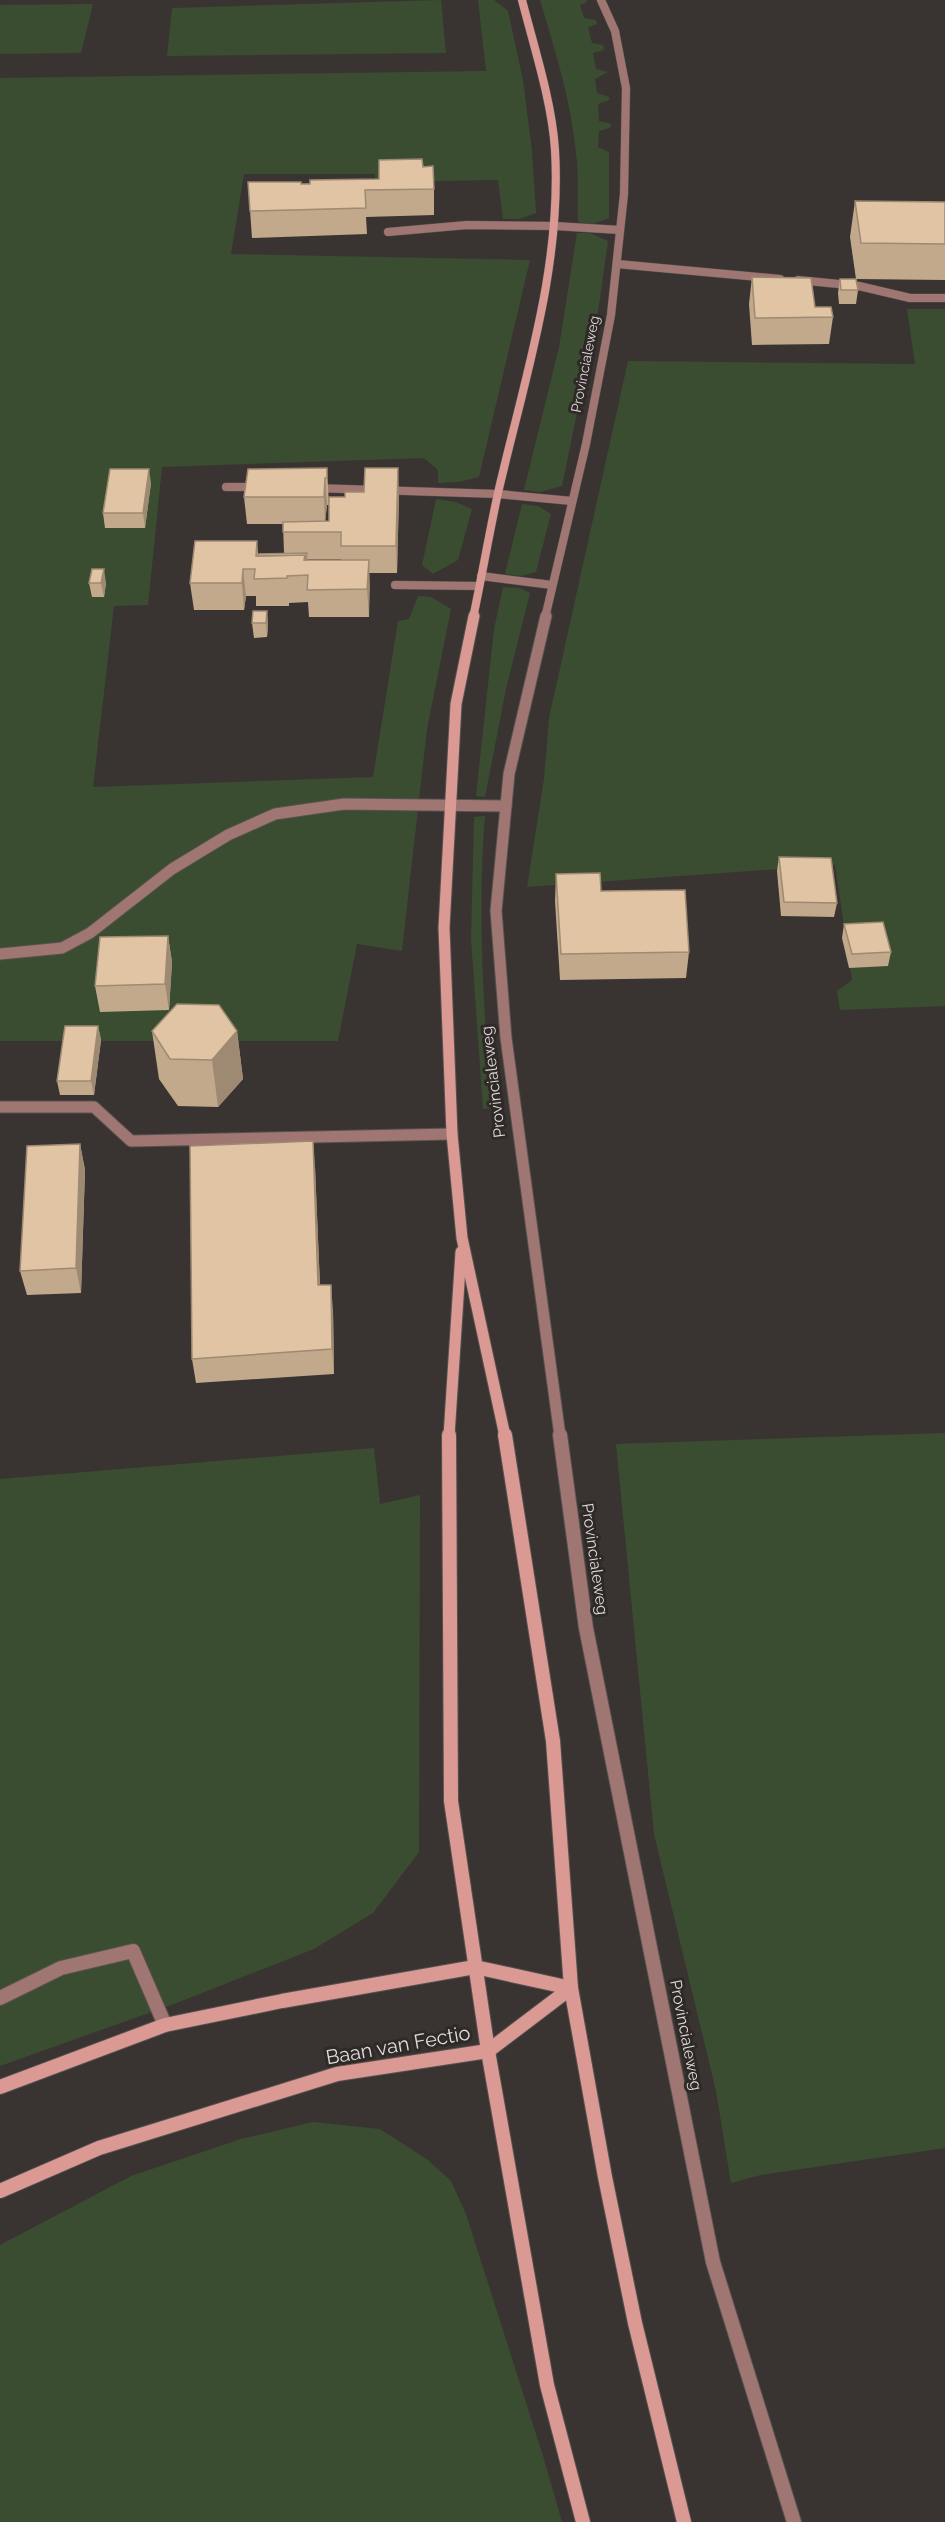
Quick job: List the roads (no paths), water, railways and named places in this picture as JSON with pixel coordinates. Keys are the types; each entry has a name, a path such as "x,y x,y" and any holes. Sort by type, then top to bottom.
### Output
{"main road":[{"path":"522,0 543,83 555,149 555,226 541,323 498,494 456,704 448,804 444,928 452,1134 462,1238 503,1425 553,1741 571,1988 634,2324 684,2522"},
{"path":"462,1238 449,1428 451,1801 488,2051 548,2385 583,2522"},
{"path":"0,2087 165,2025 282,2001 475,1967 571,1988"},
{"name":"Baan van Fectio","path":"0,2191 99,2148 337,2074 488,2051 571,1988"}],"street":[{"name":"Provincialeweg","path":"601,0 615,31 626,88 625,172 617,264 611,315 586,444 509,774 496,911 506,1038 586,1628 713,2262 794,2522"},
{"path":"388,232 467,225 555,226 620,230"},
{"path":"617,264 859,286 910,298 945,298"},
{"path":"226,487 272,487"},
{"path":"306,488 498,494 572,501"},
{"path":"395,585 480,581 552,585"},
{"path":"0,954 62,948 90,933 172,869 228,835 275,814 344,804 506,806"},
{"path":"0,1107 94,1107 131,1141 452,1134"},
{"path":"0,1998 61,1968 133,1950 165,2025"}]}
